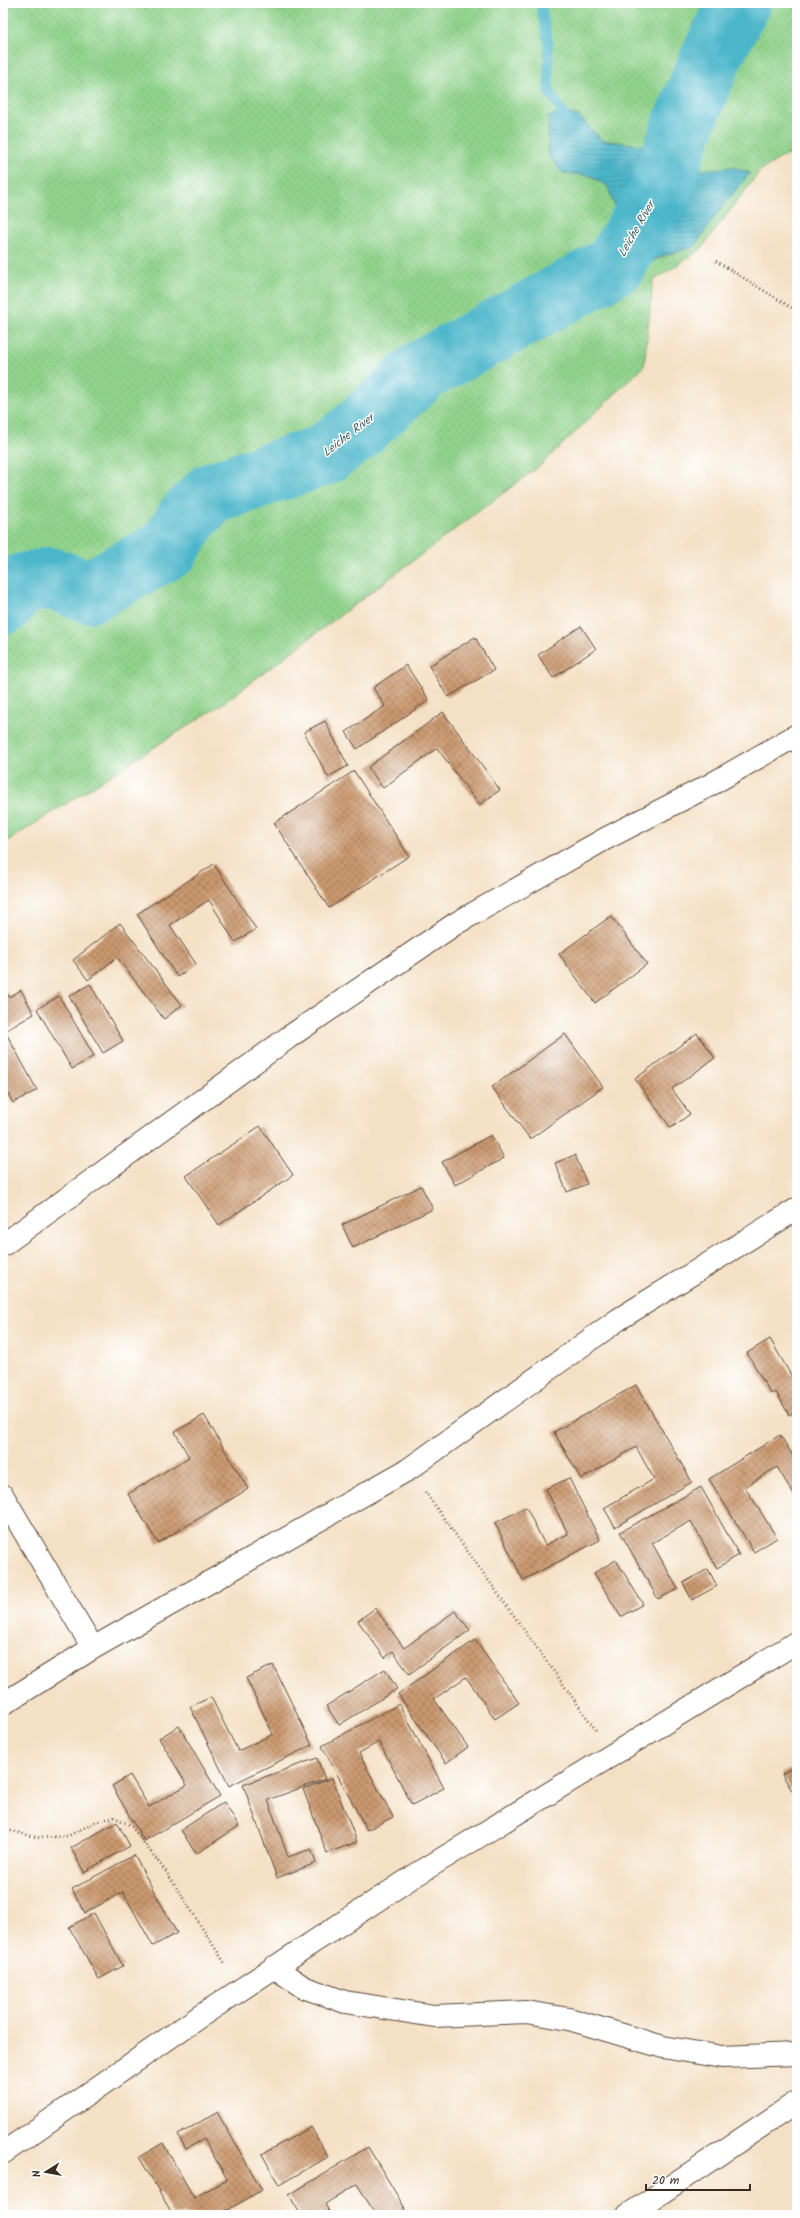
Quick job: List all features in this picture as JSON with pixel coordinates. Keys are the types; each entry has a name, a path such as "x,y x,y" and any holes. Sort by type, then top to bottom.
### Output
{"street":[{"path":"3,1245 289,1037 455,924 605,839 710,785 797,735"},
{"path":"3,1704 93,1648 409,1469 619,1319 797,1209"},
{"path":"3,1496 93,1648"},
{"path":"3,2153 241,1989 414,1876 797,1642"},
{"path":"274,1968 303,1987 345,2002 434,2016 526,2012 569,2020 662,2047 722,2057 797,2054"},
{"path":"628,2215 797,2102"}],"path":[{"path":"716,261 797,310"},
{"path":"409,1469 612,1754"},
{"path":"3,1829 40,1838 68,1836 95,1822 114,1817 130,1825 167,1873 241,1989"}],"green space":[{"path":"3,3 797,3 797,148 760,171 700,250 653,281 644,366 542,464 222,704 3,844"}],"water":[{"path":"560,112 579,116 601,140 671,149 678,161 690,171 733,167 750,173 718,212 695,246 664,256 582,291 574,276 610,243 619,218 608,187 591,176 563,173 548,155 548,117"}],"building":[{"path":"581,626 596,649 553,678 538,655"},
{"path":"475,637 494,670 448,697 429,666"},
{"path":"406,665 429,700 357,749 346,732 385,706 373,688"},
{"path":"443,712 500,790 479,805 437,748 383,788 368,767"},
{"path":"325,721 348,766 328,777 304,732"},
{"path":"354,771 409,856 329,908 274,823"},
{"path":"214,864 256,929 235,942 209,900 170,925 196,964 177,977 137,914"},
{"path":"611,916 647,964 595,1003 559,954"},
{"path":"120,923 182,1005 164,1019 117,957 88,980 73,960"},
{"path":"90,984 123,1041 103,1053 69,996"},
{"path":"3,986 9,997 21,990 34,1014 5,1031 37,1090 13,1103 3,1084"},
{"path":"59,996 94,1056 72,1069 37,1009"},
{"path":"697,1033 715,1058 672,1089 690,1114 671,1128 635,1079"},
{"path":"565,1034 603,1087 530,1139 492,1087"},
{"path":"260,1126 293,1175 219,1225 186,1176"},
{"path":"491,1135 504,1158 455,1185 442,1162"},
{"path":"575,1155 587,1184 567,1192 555,1163"},
{"path":"421,1186 433,1209 353,1248 342,1225"},
{"path":"770,1339 791,1375 797,1372 797,1411 789,1415 776,1392 771,1394 747,1353"},
{"path":"636,1385 692,1482 615,1527 604,1508 654,1479 636,1447 581,1479 554,1432"},
{"path":"204,1415 248,1489 158,1543 128,1494 189,1457 175,1432"},
{"path":"780,1435 797,1462 797,1500 777,1467 745,1487 777,1538 754,1552 709,1479"},
{"path":"569,1478 600,1540 523,1580 495,1523 526,1507 545,1545 568,1534 546,1489"},
{"path":"701,1487 739,1555 717,1568 691,1521 652,1543 678,1589 658,1599 620,1532"},
{"path":"616,1560 643,1604 621,1617 594,1573"},
{"path":"708,1569 717,1586 692,1600 683,1583"},
{"path":"375,1608 404,1648 455,1611 470,1630 409,1674 393,1651 385,1658 358,1621"},
{"path":"475,1640 519,1703 495,1719 466,1677 434,1699 468,1747 446,1763 398,1694"},
{"path":"273,1665 312,1745 229,1786 190,1707 211,1697 238,1751 273,1734 246,1678"},
{"path":"385,1669 397,1689 339,1725 326,1706"},
{"path":"399,1704 444,1788 412,1805 379,1742 359,1753 393,1817 367,1830 322,1746"},
{"path":"179,1726 220,1796 144,1841 112,1786 130,1775 149,1807 187,1785 159,1738"},
{"path":"317,1758 325,1779 268,1800 288,1857 311,1849 316,1863 277,1878 243,1785"},
{"path":"797,1765 797,1799 782,1774"},
{"path":"332,1778 357,1842 327,1853 303,1789"},
{"path":"224,1802 239,1826 196,1854 181,1830"},
{"path":"117,1822 130,1846 84,1872 71,1848"},
{"path":"134,1855 177,1933 153,1946 123,1892 85,1913 72,1889"},
{"path":"94,1913 123,1966 99,1979 69,1927"},
{"path":"217,2112 262,2190 219,2215 173,2215 139,2157 163,2143 194,2198 227,2179 204,2139 186,2149 178,2135"},
{"path":"311,2127 328,2157 279,2185 262,2154"},
{"path":"368,2147 409,2215 376,2215 357,2184 325,2204 331,2215 301,2215 289,2195"}],"waterway":[{"path":"540,3 548,41 549,91 570,124"},
{"name":"Leiche River","path":"3,604 19,585 50,578 89,592 169,548 188,517 212,493 324,455 353,434 422,371 615,265 661,188 684,123 714,51 740,3"}]}
